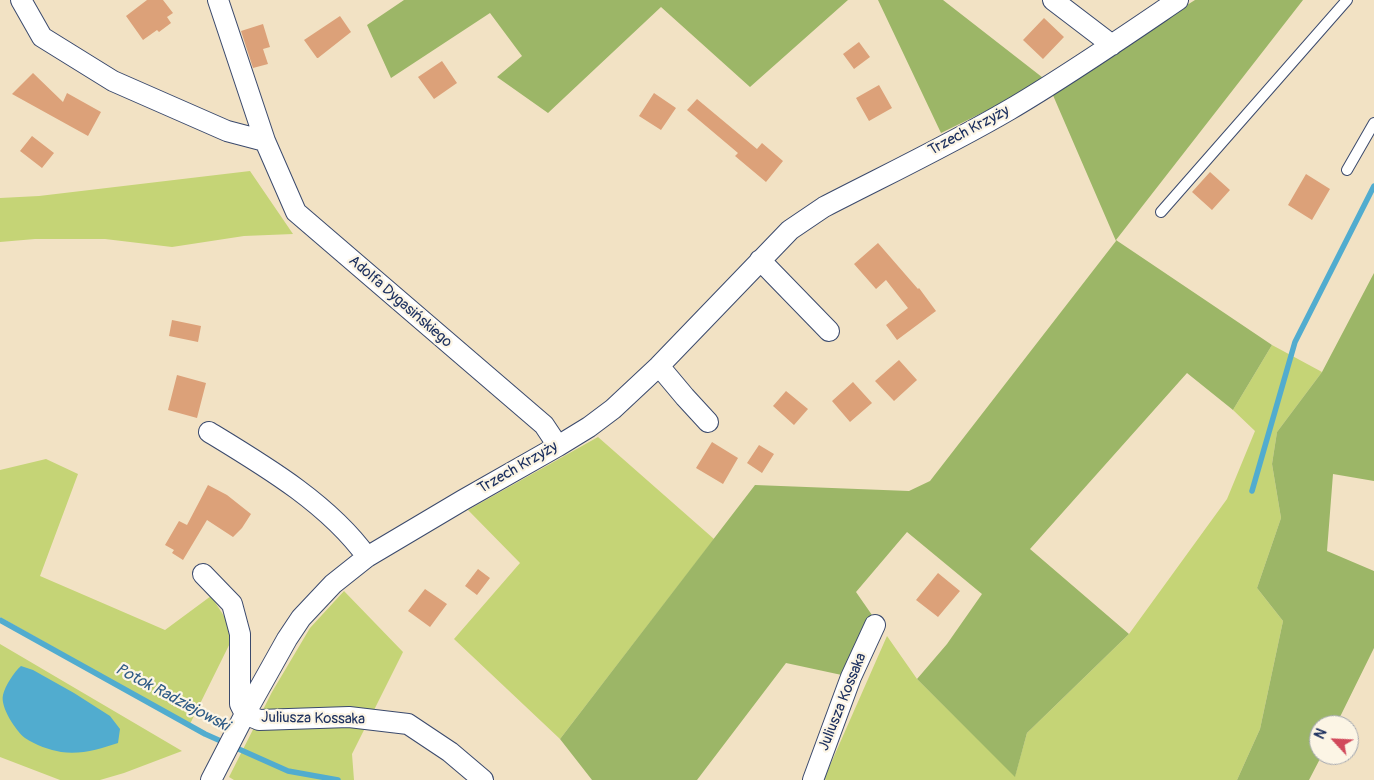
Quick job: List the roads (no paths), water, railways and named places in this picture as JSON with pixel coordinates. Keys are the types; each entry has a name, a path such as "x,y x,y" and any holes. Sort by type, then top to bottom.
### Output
{"street":[{"path":"21,0 42,37 113,81 227,131 265,141"},
{"name":"Adolfa Dygasińskiego","path":"218,0 265,141 296,212 544,426 558,446"},
{"path":"1053,0 1112,45"},
{"name":"Trzech Krzyży","path":"215,773 245,714 301,618 333,584 367,557 558,446 613,409 659,366 790,230 824,207 1008,110 1112,45 1175,1"},
{"path":"760,260 829,331"},
{"path":"659,366 708,422"},
{"path":"210,432 294,487 329,516 356,542 367,557"},
{"path":"203,574 232,604 240,634 240,704 245,714"},
{"name":"Juliusza Kossaka","path":"813,780 851,677 875,625"},
{"name":"Juliusza Kossaka","path":"245,714 259,720 349,717 408,724 450,752 483,780"}],"lane":[{"path":"1160,212 1347,0"},
{"path":"1347,170 1374,123"}],"water":[{"path":"21,666 33,670 74,693 110,716 120,729 118,743 90,751 68,753 47,749 25,738 17,730 10,718 3,700 4,691 8,683"}],"waterway":[{"path":"1252,491 1295,342 1374,186"},
{"name":"Potok Radziejowski","path":"0,620 205,734 288,771 338,780"}]}
